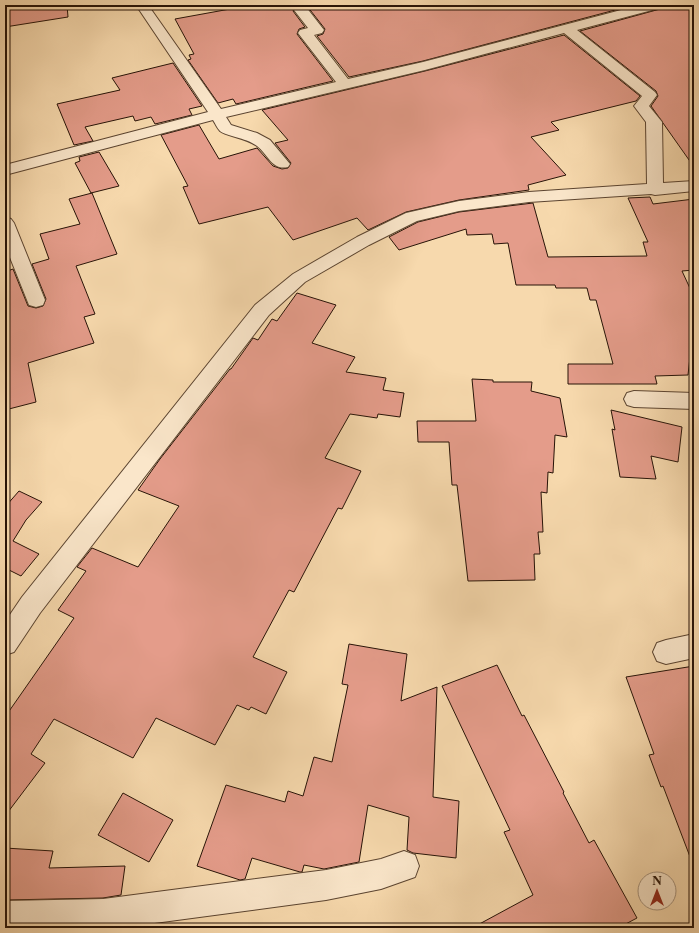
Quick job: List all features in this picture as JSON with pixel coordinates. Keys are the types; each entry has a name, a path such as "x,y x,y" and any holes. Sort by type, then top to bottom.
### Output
{"street":[{"path":"142,5 218,114 226,128 252,136 264,143 282,164"},
{"path":"5,170 218,114 425,66 655,5"},
{"path":"301,10 317,30 305,33 345,84"},
{"path":"566,28 650,95 641,106 654,122 655,190"},
{"path":"5,643 31,605 262,310 299,278 390,227 412,217 434,210 529,197 655,190 694,186"},
{"path":"5,223 36,300"},
{"path":"634,399 694,401"},
{"path":"666,652 694,646"},
{"path":"5,916 102,921 381,874 404,866"}],"building":[{"path":"5,5 67,5 68,17 5,27"},
{"path":"252,5 634,5 423,61 349,77 317,36 323,34 325,29 307,6 296,6 293,11 305,27 299,29 297,34 333,81 236,104 233,99 218,103 188,60 191,59 189,55 194,54 175,19"},
{"path":"662,5 694,5 694,167 651,106 658,96 656,91 580,31 660,9"},
{"path":"564,35 640,96 636,101 551,122 559,130 531,137 566,175 528,185 529,190 459,200 406,212 368,230 357,218 293,240 268,207 199,224 183,187 188,186 161,135 199,125 219,159 257,148 273,166 282,169 288,168 291,163 275,143 288,140 262,110 425,71"},
{"path":"173,63 202,106 189,109 192,115 155,124 151,117 135,121 133,116 85,127 93,141 74,145 57,104 120,90 112,78"},
{"path":"99,152 119,186 91,193 75,163 80,161 79,157"},
{"path":"92,193 117,254 76,266 95,314 84,317 94,343 28,363 36,402 5,410 5,272 13,269 28,306 36,308 43,306 46,299 32,264 49,259 40,234 80,224 69,199"},
{"path":"650,197 653,204 694,199 694,270 682,271 694,297 694,363 690,357 688,375 655,376 657,384 568,384 568,364 613,364 596,300 590,300 587,288 556,288 555,285 516,285 508,243 494,244 492,234 467,235 466,229 399,250 389,237 418,222 459,212 533,203 548,257 647,256 643,242 648,242 628,198"},
{"path":"297,293 336,305 312,343 355,357 346,372 386,378 383,390 404,393 400,417 378,414 377,418 350,414 325,458 361,471 342,509 338,508 294,592 289,590 253,657 287,672 266,714 251,707 249,710 237,705 215,745 156,718 133,758 54,719 31,754 45,763 5,816 5,717 74,618 58,610 86,571 77,567 92,548 138,567 179,506 138,490 253,338 258,340 272,319 277,321"},
{"path":"472,379 493,380 493,382 532,382 531,391 560,398 567,437 555,435 553,473 548,472 547,493 541,492 543,532 538,532 540,554 534,554 535,580 468,581 457,485 452,485 449,442 418,442 417,421 476,421"},
{"path":"611,410 682,427 678,462 651,456 656,479 620,477 612,429 615,430"},
{"path":"19,491 42,502 26,520 13,541 39,554 21,576 5,568 5,507"},
{"path":"349,644 407,654 401,701 437,687 433,797 459,801 456,858 413,853 407,850 409,817 368,805 359,862 324,869 304,865 302,872 300,872 252,858 245,879 240,880 197,866 226,785 285,802 288,791 303,796 314,757 332,762 348,685 342,684"},
{"path":"497,665 522,716 524,715 564,792 563,793 589,843 594,840 637,918 618,928 472,928 533,895 504,832 510,830 442,686"},
{"path":"694,666 694,862 692,862 663,786 661,787 649,755 654,754 626,677"},
{"path":"123,793 173,820 149,862 98,835"},
{"path":"5,848 53,851 49,868 125,866 121,895 103,898 5,900"}]}
